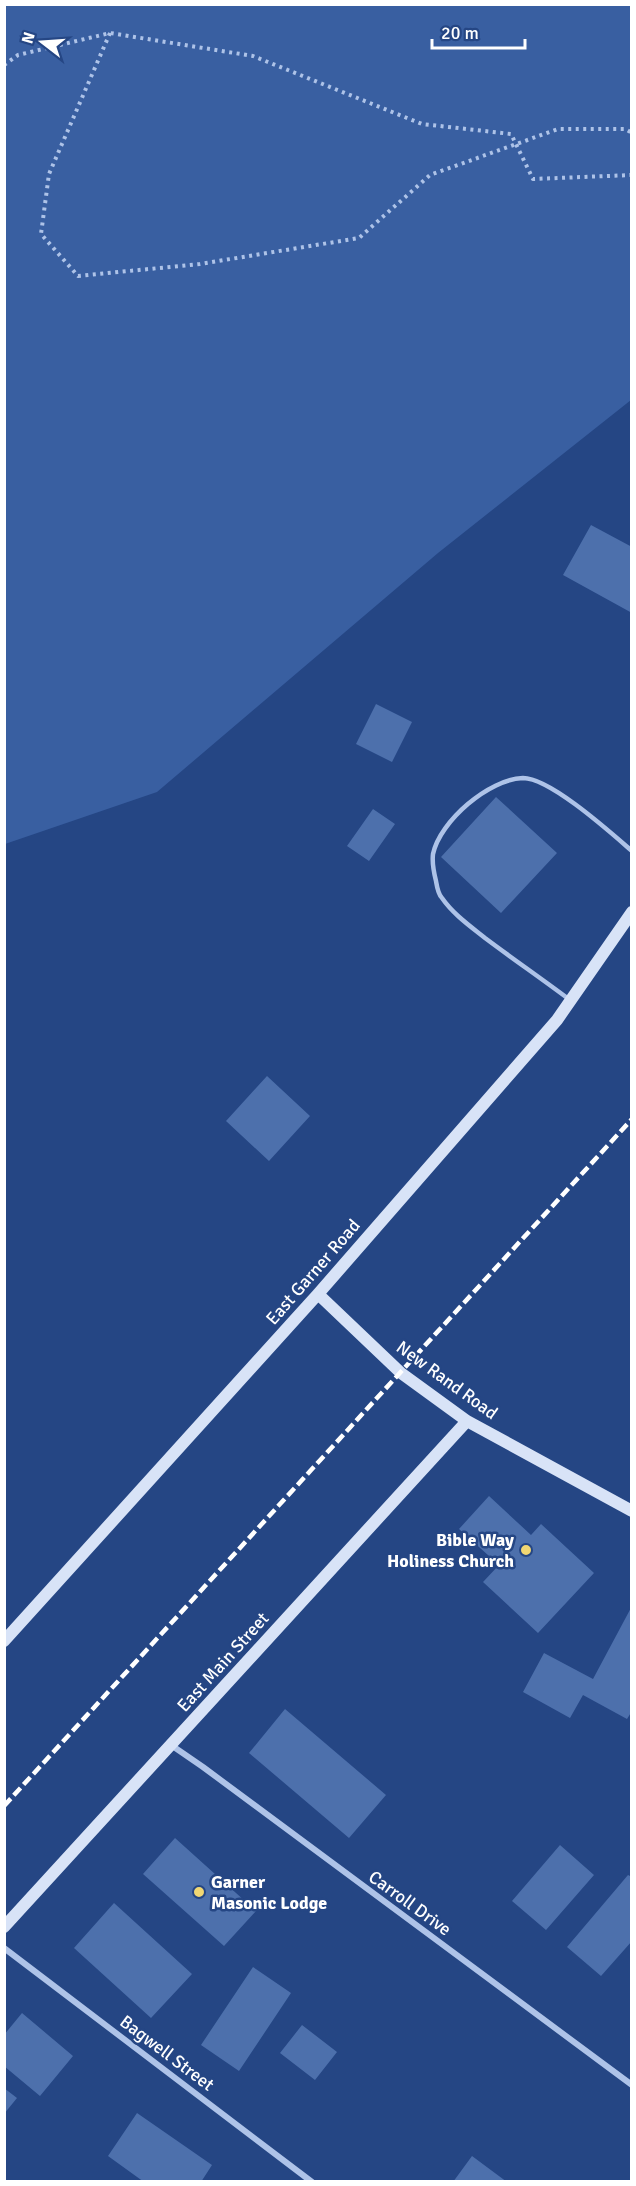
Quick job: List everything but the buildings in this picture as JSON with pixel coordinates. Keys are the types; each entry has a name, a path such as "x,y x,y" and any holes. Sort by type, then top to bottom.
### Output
{"street":[{"name":"East Garner Road","path":"4,1641 318,1294 557,1020 632,912"},
{"name":"New Rand Road","path":"318,1294 401,1373 467,1421 632,1511"},
{"name":"East Main Street","path":"4,1927 467,1421"},
{"name":"Carroll Drive","path":"171,1745 632,2085"},
{"name":"Bagwell Street","path":"4,1948 312,2181"}],"lane":[{"path":"571,1000 460,919 440,897 434,872 433,854 442,835 477,794 498,784 523,778 545,785 573,803 632,851"}],"path":[{"path":"4,65 18,55 110,33 253,56 422,124 511,134 533,179 632,175"},
{"path":"110,33 49,174 41,234 78,276 200,264 359,238 430,175 558,129 625,129 632,133"}],"shaded area":[{"path":"4,5 632,5 631,400 438,553 157,792 5,844"}],"railway":[{"path":"4,1806 632,1119"}],"place":[{"name":"Bible Way Holiness Church","path":"526,1550"},
{"name":"Garner Masonic Lodge","path":"199,1892"}]}
